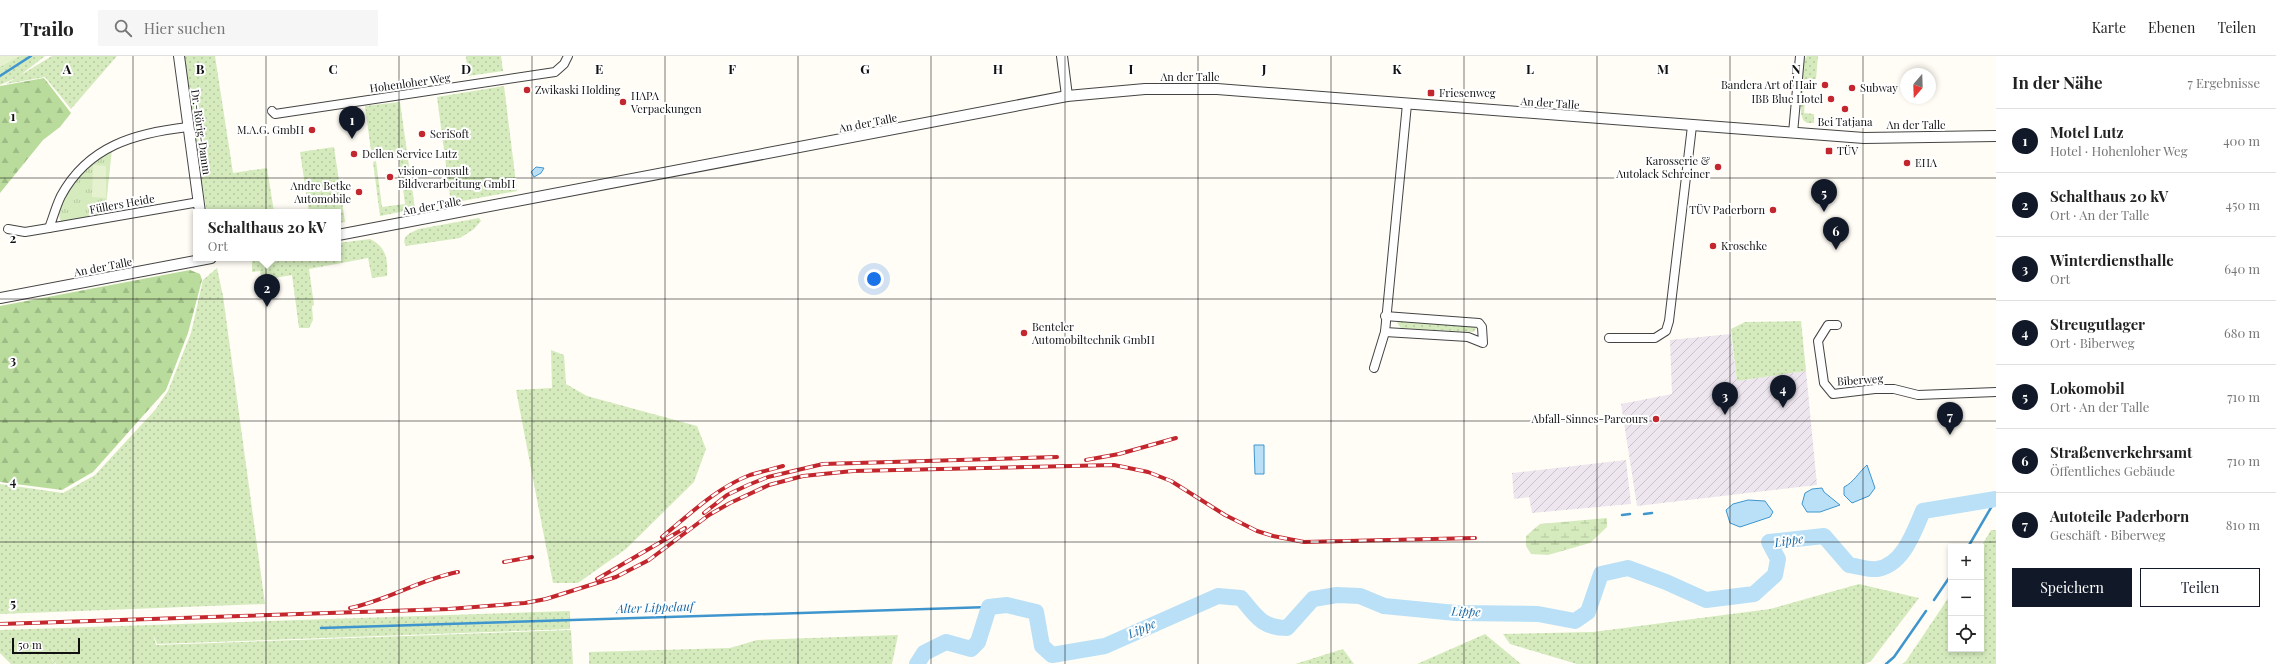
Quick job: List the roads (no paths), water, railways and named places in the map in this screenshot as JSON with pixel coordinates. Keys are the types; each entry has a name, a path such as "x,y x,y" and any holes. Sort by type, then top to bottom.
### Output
{"street":[{"name":"Dr.-Rörig-Damm","path":"179,56 199,207"},
{"name":"Hohenloher Weg","path":"272,111 275,114 555,72 564,64 568,56"},
{"path":"1062,56 1067,96"},
{"path":"1793,133 1800,56"},
{"name":"An der Talle","path":"341,233 1067,96 1145,89 1218,89 1864,138 1996,136"},
{"path":"1374,368 1385,332 1385,316 1407,104"},
{"path":"1609,338 1655,338 1666,331 1669,322 1692,126"},
{"path":"49,228 60,198 68,185 78,172 100,152 129,138 188,127"},
{"name":"Füllers Heide","path":"8,229 25,232 199,207"},
{"name":"An der Talle","path":"0,298 193,261"},
{"path":"1385,316 1479,323 1482,327 1483,343 1468,338 1385,332"},
{"name":"Biberweg","path":"1837,325 1828,325 1818,342 1824,383 1833,394 1875,389 1894,390 1918,395 1996,392"}],"water":[{"path":"536,167 544,168 541,173 534,177 531,172"},
{"path":"1254,445 1264,445 1264,474 1255,474"},
{"path":"1867,465 1875,488 1869,496 1852,503 1844,495 1844,487"},
{"path":"1822,488 1824,492 1840,505 1820,512 1807,512 1802,504 1805,493 1812,489"},
{"path":"1748,500 1765,501 1773,512 1770,517 1740,527 1730,523 1726,510 1733,504"}],"waterway":[{"path":"0,76 31,56"},
{"path":"1970,544 1996,499"},
{"name":"Lippe","path":"917,664 924,653 946,642 971,649 978,642 989,607 1007,605 1036,612 1042,646 1052,655 1105,646 1218,596 1241,598 1260,620 1271,626 1287,628 1313,599 1337,595 1360,596 1384,606 1456,613 1538,614 1575,621 1588,612 1601,574 1628,568 1666,582 1706,600 1754,594 1775,575 1778,559 1769,542 1824,536 1849,565 1877,569 1886,566 1901,554 1911,538 1923,511 1996,499"},
{"path":"1644,514 1652,513"},
{"path":"1622,515 1630,514"},
{"path":"1934,600 1948,579"},
{"name":"Alter Lippelauf","path":"321,628 989,607"},
{"path":"1886,664 1894,657 1926,611"}],"railway":[{"path":"1086,460 1119,454 1176,438"},
{"path":"704,513 727,495 748,485 768,477 823,464 1057,457"},
{"path":"0,624 449,609 525,603 546,599 616,577 649,560 709,515 730,503 769,485 803,476 853,471 1114,465 1148,472 1171,481 1225,515 1257,531 1273,536 1304,542 1475,538"},
{"path":"662,537 703,503 726,487 750,475 783,466"},
{"path":"597,579 685,528"},
{"path":"504,562 532,557"},
{"path":"350,608 378,600 431,579 458,572"}],"place":[{"name":"Bandera Art of Hair","path":"1825,85"},
{"name":"Subway","path":"1852,88"},
{"name":"Zwikaski Holding","path":"527,90"},
{"name":"Friesenweg","path":"1431,93"},
{"name":"IBB Blue Hotel","path":"1831,99"},
{"name":"HAPA Verpackungen","path":"623,102"},
{"name":"Bei Tatjana","path":"1845,109"},
{"name":"M.A.G. GmbH","path":"312,130"},
{"name":"SeriSoft","path":"422,134"},
{"name":"Motel Lutz","path":"352,139"},
{"name":"TÜV","path":"1829,151"},
{"name":"Dellen Service Lutz","path":"354,154"},
{"name":"EHA","path":"1907,163"},
{"name":"Karosserie & Autolack Schreiner","path":"1718,167"},
{"name":"vision-consult Bildverarbeitung GmbH","path":"390,177"},
{"name":"Andre Betke Automobile","path":"359,192"},
{"name":"TÜV Paderborn","path":"1773,210"},
{"name":"Lokomobil","path":"1824,212"},
{"name":"Kroschke","path":"1713,246"},
{"name":"Straßenverkehrsamt","path":"1836,250"},
{"name":"Schalthaus 20 kV","path":"267,307"},
{"name":"Benteler Automobiltechnik GmbH","path":"1024,333"},
{"name":"Streugutlager","path":"1783,408"},
{"name":"Winterdiensthalle","path":"1725,415"},
{"name":"Abfall-Sinnes-Parcours","path":"1656,419"},
{"name":"Autoteile Paderborn","path":"1950,435"}]}
